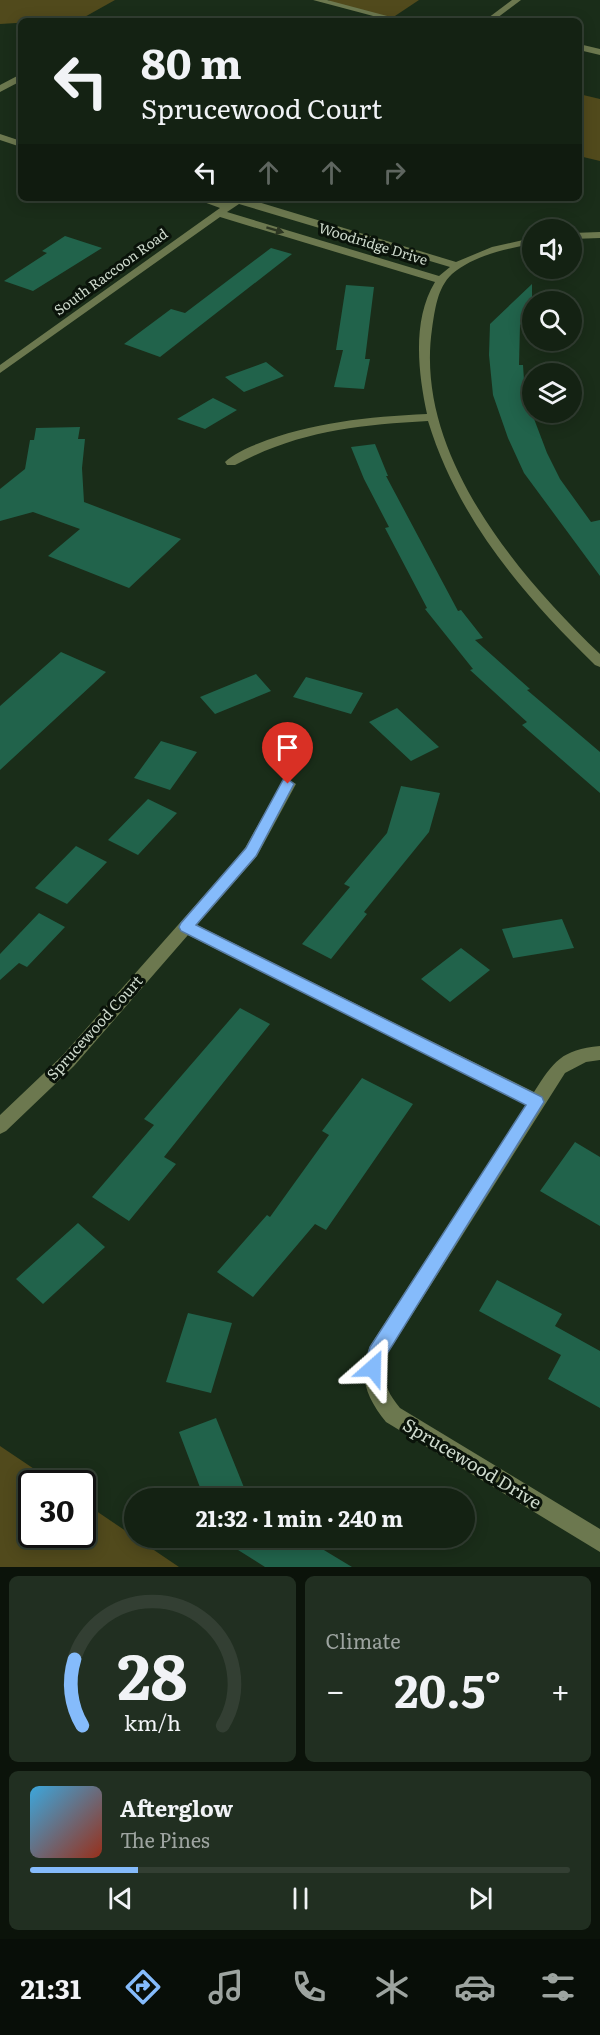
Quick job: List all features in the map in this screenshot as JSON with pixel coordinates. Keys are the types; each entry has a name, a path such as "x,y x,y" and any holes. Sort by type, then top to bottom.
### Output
{"street":[{"path":"317,0 390,18"},
{"path":"492,18 517,0"},
{"path":"582,48 600,52"},
{"path":"0,89 18,79"},
{"path":"0,137 18,143"},
{"name":"Woodridge Drive","path":"204,201 223,210 441,280 434,295 425,342 425,365 433,417 450,467 477,518 511,567 562,625 600,662"},
{"name":"South Raccoon Road","path":"0,370 235,201"},
{"name":"Woodridge Drive","path":"245,201 459,266"},
{"path":"582,236 600,236"},
{"path":"441,280 459,266 492,251 522,244"},
{"path":"231,462 270,442 317,428 357,421 433,417"},
{"name":"Sprucewood Court","path":"0,1126 68,1061 251,852 288,784"},
{"path":"186,927 536,1102"},
{"name":"Sprucewood Drive","path":"600,1053 583,1055 559,1068 377,1353 372,1380 381,1401 393,1415 600,1541"}],"shaded area":[{"path":"0,0 115,0 83,18 18,18 18,23 0,24"},
{"path":"330,0 419,0 392,18 327,2"},
{"path":"582,95 600,99 600,161 582,157 582,129 584,127 582,126"},
{"path":"0,1446 36,1470 18,1470 18,1548 96,1548 96,1511 124,1530 124,1548 151,1548 179,1567 0,1567"}],"building":[{"path":"65,236 102,248 33,291 4,281 47,253 42,251"},
{"path":"271,248 292,254 160,357 124,344 171,309 185,313"},
{"path":"532,284 532,291 525,291"},
{"path":"346,285 374,287 365,359 370,359 364,389 334,387 343,350 336,350"},
{"path":"522,294 519,365 522,365 522,423 536,423 560,479 591,522 600,520 600,576 524,473 508,438 493,395 489,355 490,324"},
{"path":"266,362 284,376 244,392 225,377"},
{"path":"213,398 237,410 205,429 177,419"},
{"path":"80,427 78,439 85,439 82,468 84,502 181,539 129,588 48,556 80,529 33,512 0,521 0,489 25,469 30,440 34,440 36,428"},
{"path":"375,444 388,476 386,476 458,611 461,610 483,638 475,640 530,689 527,690 600,752 600,793 522,725 527,722 470,670 473,669 425,609 427,608 385,528 389,527 364,479 351,447"},
{"path":"61,652 106,672 0,770 0,706"},
{"path":"256,674 271,691 215,714 200,697"},
{"path":"306,677 363,693 351,714 293,697"},
{"path":"397,708 439,747 411,761 369,722"},
{"path":"161,741 197,752 170,790 134,778"},
{"path":"401,786 440,793 429,832 364,912 367,914 331,959 302,944 350,887 344,884 387,833"},
{"path":"148,799 177,813 138,855 108,840"},
{"path":"76,846 107,862 67,904 35,888"},
{"path":"39,913 65,927 27,967 19,963 0,980 0,954"},
{"path":"562,919 574,948 513,958 502,929"},
{"path":"461,948 490,970 450,1002 421,979"},
{"path":"240,1008 270,1024 164,1157 176,1164 129,1221 92,1197 154,1125 144,1119"},
{"path":"362,1078 413,1104 326,1230 315,1224 253,1297 217,1272 267,1215 270,1217 329,1135 322,1131"},
{"path":"575,1142 600,1157 600,1226 540,1191"},
{"path":"78,1223 105,1247 43,1304 16,1279"},
{"path":"497,1280 562,1314 555,1326 600,1351 600,1408 548,1379 561,1355 479,1311"},
{"path":"188,1313 232,1323 211,1393 166,1382"},
{"path":"216,1418 244,1488 200,1488 179,1432"},
{"path":"235,1548 321,1548 352,1567 265,1567"}],"route":[{"path":"288,784 251,852 186,927 536,1102 377,1353 373,1368"}]}
